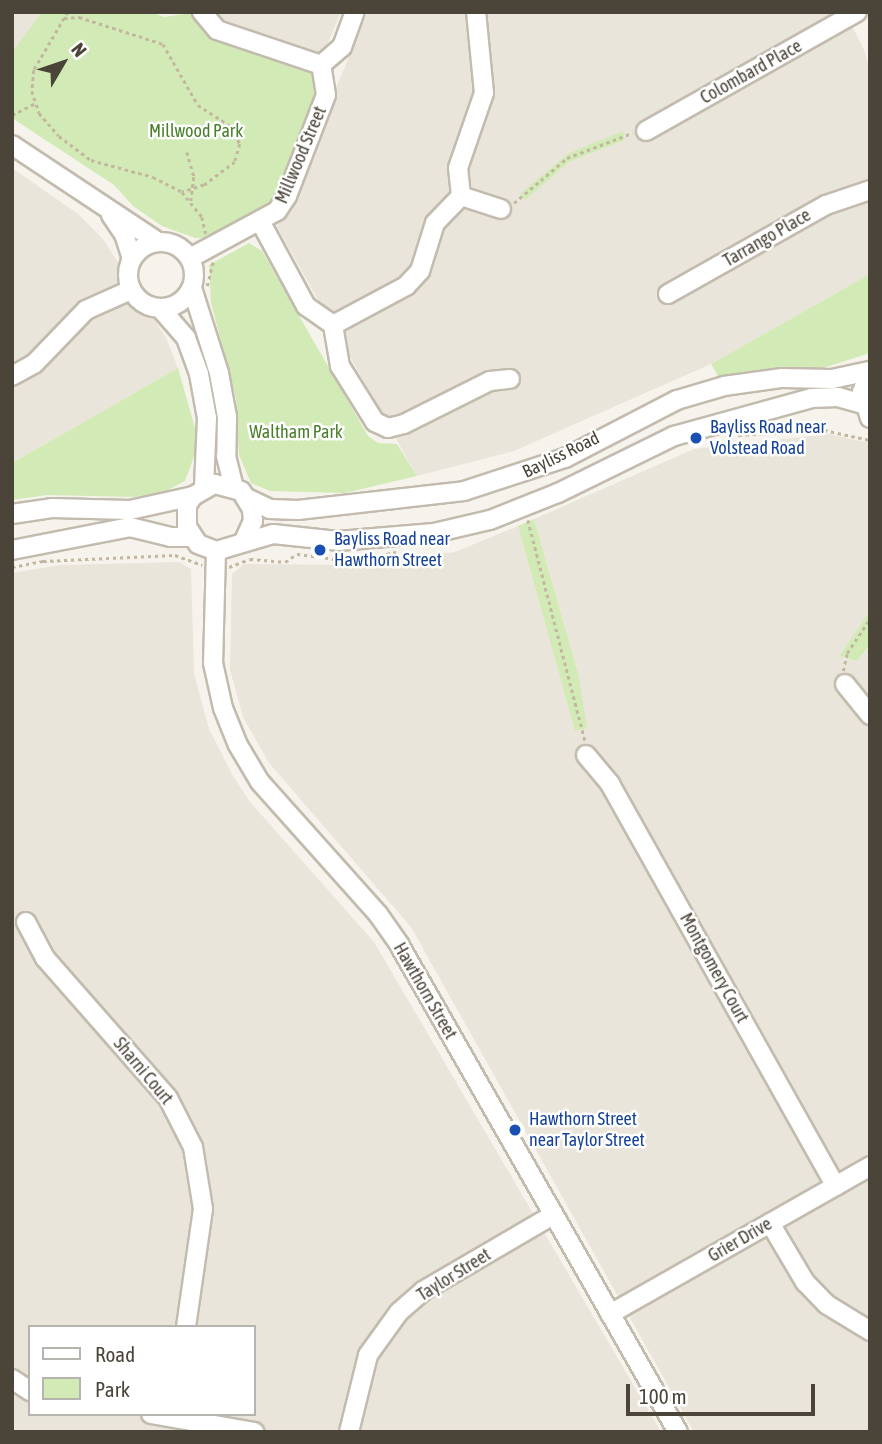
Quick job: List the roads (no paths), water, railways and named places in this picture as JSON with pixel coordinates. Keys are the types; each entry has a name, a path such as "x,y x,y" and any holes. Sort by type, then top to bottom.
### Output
{"street":[{"path":"202,12 217,30 321,65 342,47 355,12"},
{"path":"334,325 406,286 420,271 435,223 461,196 460,157 484,93 475,12"},
{"name":"Colombard Place","path":"646,131 857,12"},
{"name":"Millwood Street","path":"190,258 277,211 288,196 326,95 321,65"},
{"path":"12,145 158,242 176,245 190,258 200,291 227,416 226,456 253,521 244,541"},
{"name":"Tarrango Place","path":"668,294 826,205 870,190"},
{"path":"461,196 501,209"},
{"path":"103,204 124,234 132,259 131,290 143,303 160,308 179,303 200,291"},
{"path":"260,220 306,306 334,325 340,366 376,422 388,428 490,381 510,379"},
{"path":"132,259 138,250 158,242"},
{"path":"12,376 34,363 86,310 131,290"},
{"path":"160,308 186,338 199,374 207,418 199,491 185,516 191,537"},
{"name":"Bayliss Road","path":"12,514 52,508 130,510 199,491 241,492 270,509 298,510 464,491 565,458 677,400 723,386 782,378 832,379 870,372 866,411 838,397 812,398 674,436 558,493 490,520 434,533 338,541 273,534 216,551"},
{"path":"12,550 130,527 171,537 191,537 216,551"},
{"name":"Hawthorn Street","path":"216,551 213,663 238,745 260,782 378,914 400,946 678,1432"},
{"path":"845,684 870,715"},
{"name":"Montgomery Court","path":"586,755 610,784 836,1185"},
{"name":"Sharni Court","path":"26,922 44,958 167,1098 193,1147 204,1209 186,1325"},
{"name":"Grier Drive","path":"610,1314 870,1166"},
{"name":"Taylor Street","path":"349,1432 368,1355 399,1312 423,1291 553,1215"},
{"path":"770,1223 806,1282 826,1304 870,1331"},
{"path":"12,1379 28,1390"},
{"path":"172,1416 254,1432"}],"place":[{"name":"Bayliss Road near Volstead Road","path":"696,438"},
{"name":"Bayliss Road near Hawthorn Street","path":"320,550"},
{"name":"Hawthorn Street near Taylor Street","path":"515,1130"}],"park label":[{"name":"Millwood Park","path":"196,131"},
{"name":"Waltham Park","path":"296,432"}]}
